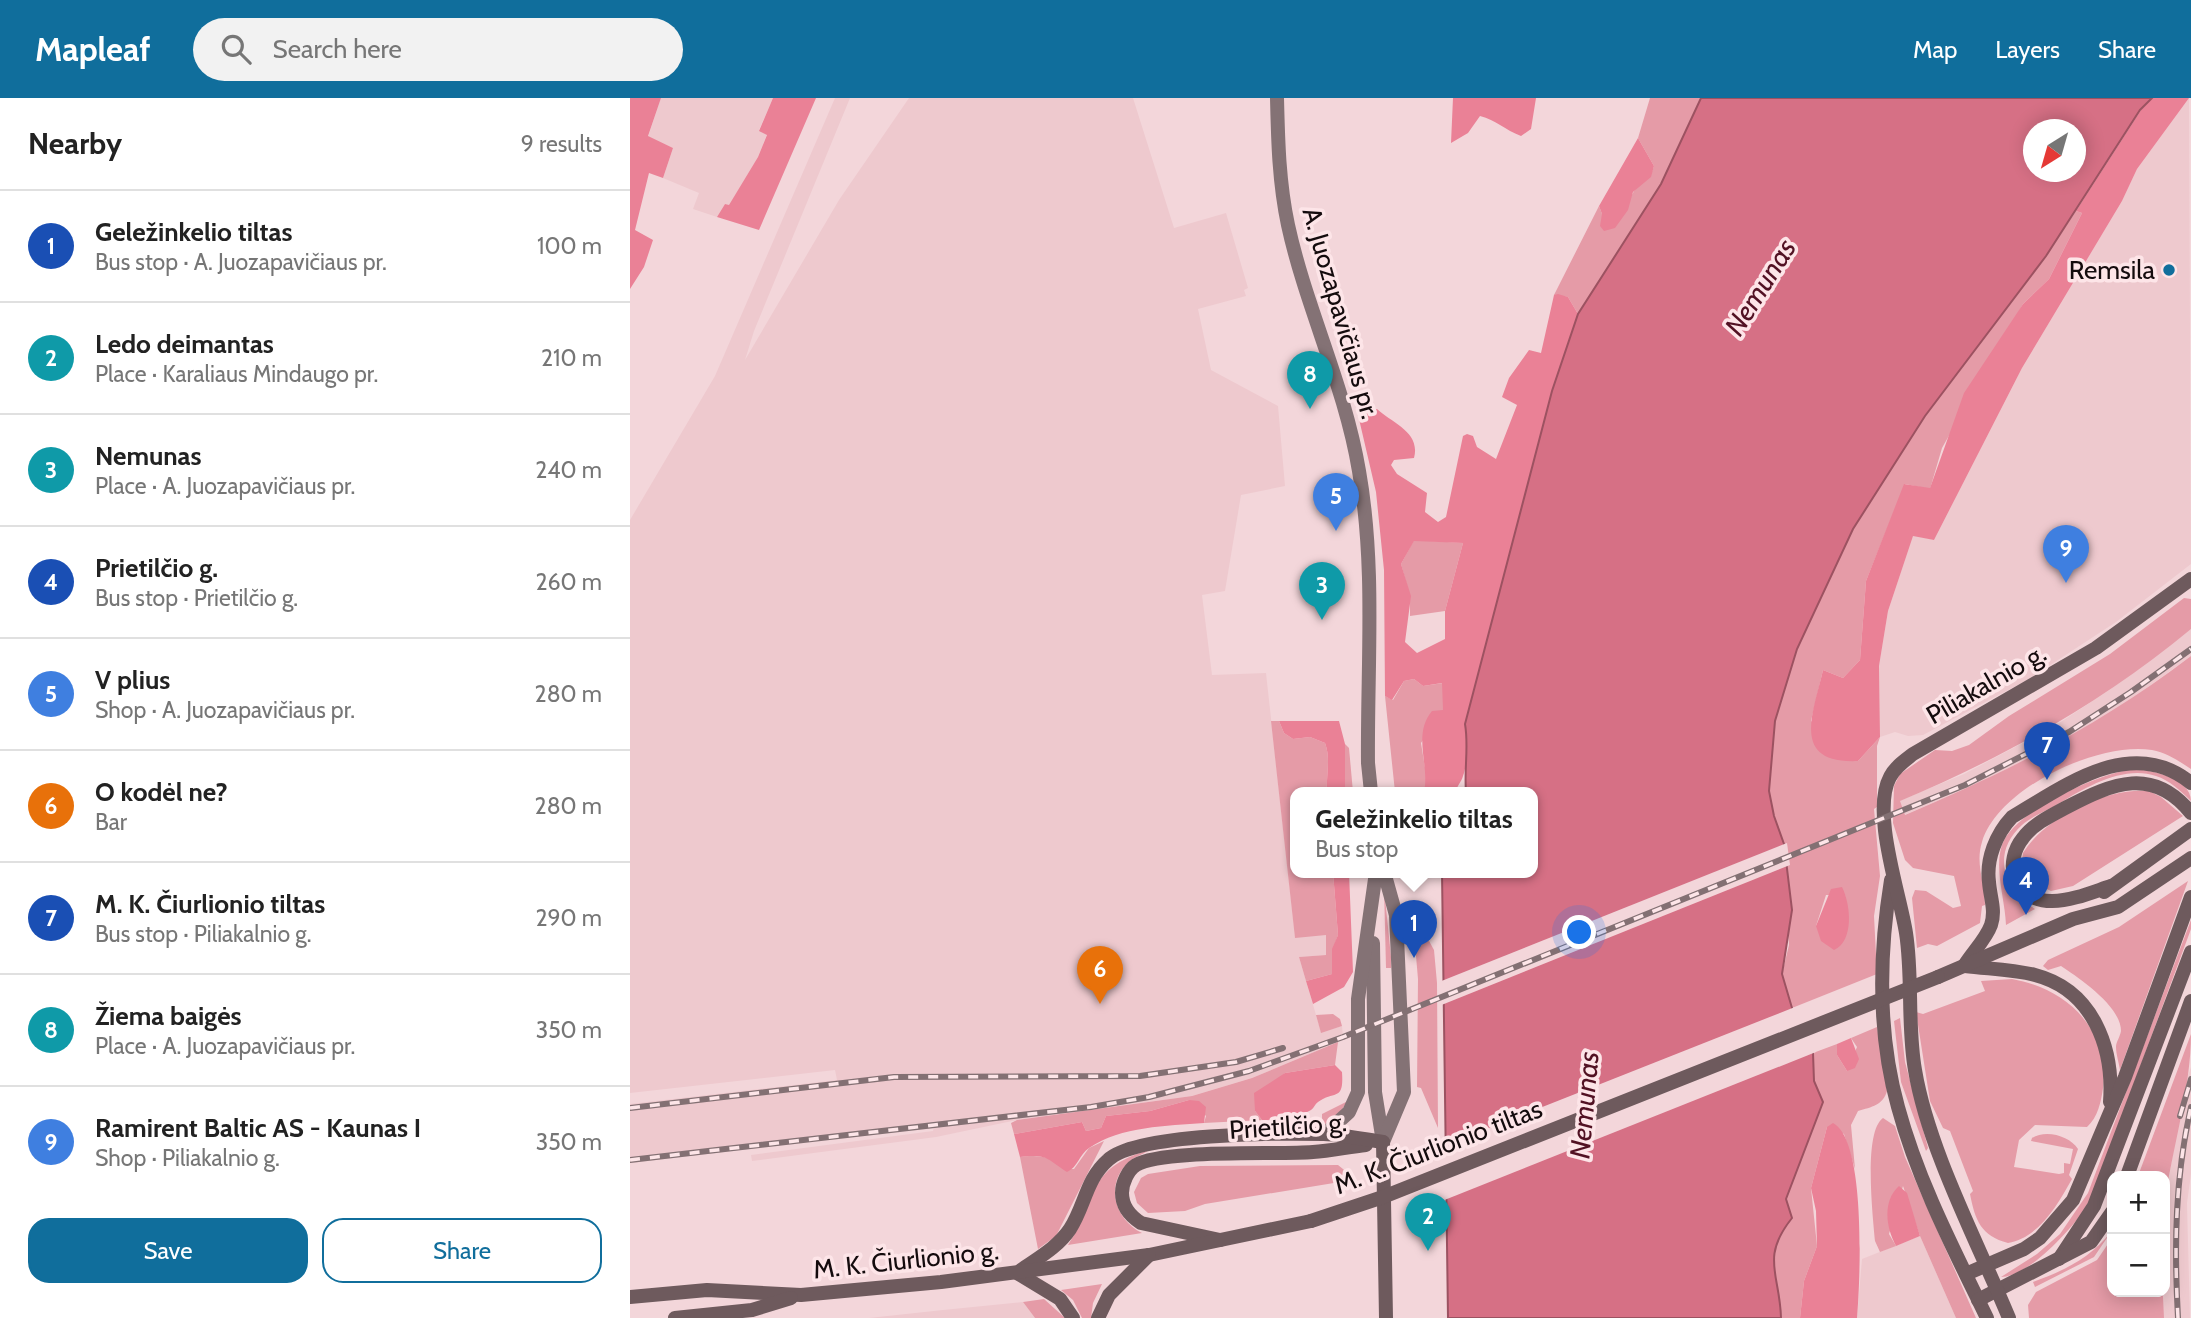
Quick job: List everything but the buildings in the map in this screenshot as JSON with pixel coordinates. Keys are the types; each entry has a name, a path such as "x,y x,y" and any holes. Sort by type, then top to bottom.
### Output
{"main road":[{"name":"A. Juozapavičiaus pr.","path":"1277,98 1280,173 1288,228 1345,410 1359,470 1368,558 1368,763 1370,787"},
{"name":"Piliakalnio g.","path":"1892,876 1885,797 1890,777 1899,765 2096,648 2191,579"},
{"path":"1964,966 1991,924 1994,909 1988,880 1992,855 2003,827 2012,817 2077,780 2113,764 2157,763 2191,783"},
{"path":"2111,886 2071,899 2055,902 2038,900 2024,891 2013,872 2017,846 2040,822 2095,792 2115,785 2149,783 2174,796 2191,813"},
{"path":"2073,919 2111,886 2191,829"},
{"path":"1964,966 2073,919 2118,907 2191,858"},
{"path":"1892,876 1906,932 1909,1025 1923,1107 1942,1161 2009,1318"},
{"path":"1892,876 1883,930 1885,1031 1890,1074 1905,1133 1987,1318"},
{"path":"1325,1134 1349,1112 1358,1092 1358,999 1375,878"},
{"path":"1382,1142 1404,1092 1396,915 1386,878"},
{"path":"1966,1274 2024,1249 2056,1222 2082,1180 2109,1117 2191,897"},
{"path":"1373,906 1375,1092 1382,1142 1386,1318"},
{"path":"2059,1259 2094,1206 2191,952"},
{"path":"1964,966 2042,977 2068,992 2089,1011 2103,1035 2110,1066 2109,1117"},
{"name":"M. K. Čiurlionio tiltas","path":"1225,1241 1311,1221 1383,1197 1964,966"},
{"path":"2129,1171 2191,1001"},
{"name":"Prietilčio g.","path":"1017,1273 1063,1238 1077,1216 1089,1183 1100,1167 1122,1150 1172,1139 1325,1134 1382,1142"},
{"name":"Prietilčio g.","path":"1225,1241 1168,1227 1152,1226 1133,1218 1127,1211 1122,1194 1130,1171 1137,1165 1154,1160 1184,1156 1315,1152 1382,1142"},
{"path":"1978,1300 2091,1242 2107,1219"},
{"path":"1017,1273 1150,1255 1225,1241"},
{"path":"1098,1318 1109,1296 1150,1255"},
{"path":"1017,1273 1060,1300 1073,1318"},
{"name":"M. K. Čiurlionio g.","path":"630,1297 707,1290 801,1295 1017,1273"},
{"name":"M. K. Čiurlionio g.","path":"676,1318 752,1310 801,1295"}],"shaded area":[{"path":"630,98 661,98 648,136 673,148 663,178 649,173 635,230 653,240 644,267 630,289"},
{"path":"661,98 773,98 759,130 767,134 758,157 729,206 725,204 717,217 693,209 699,193 663,178 673,148 648,137"},
{"path":"773,98 816,98 759,230 717,217 725,204 729,205 758,157 767,135 759,131"},
{"path":"835,98 850,98 754,331 745,360 839,200 909,98 1133,98 1174,228 1226,213 1248,288 1244,290 1246,296 1198,309 1211,370 1278,406 1285,486 1241,495 1225,591 1202,595 1212,675 1266,673 1295,937 1326,934 1326,955 1299,957 1321,1032 1342,1026 1343,1037 1338,1042 1252,1078 1192,1096 1017,1120 936,1137 752,1161 751,1155 933,1131 934,1127 630,1163 630,1104 837,1080 835,1070 630,1093 630,520 715,376"},
{"path":"1453,98 1536,98 1531,129 1521,136 1480,116 1468,133 1451,143"},
{"path":"1650,98 1701,98 1661,184 1578,314 1568,297 1554,295 1599,206 1602,214 1620,218 1633,193 1652,171 1654,166 1638,138"},
{"path":"2152,98 2189,98 2137,169 2122,201 2022,368 1934,540 1913,536 1888,611 1879,666 1880,737 1858,761 1837,760 1822,754 1814,745 1811,733 1823,670 1843,678 1860,660 1866,581 1904,484 1930,488 1964,393 2023,304 2049,279 2082,213 2076,211 2141,110"},
{"path":"2189,98 2191,564 2116,622 2029,679 1923,735 1908,736 1895,732 1880,737 1879,666 1888,611 1913,535 1934,540 2022,368 2122,201 2137,169"},
{"path":"1638,138 1654,166 1651,177 1633,192 1628,210 1615,228 1604,231 1600,226 1602,214 1599,206"},
{"path":"2076,211 2082,213 2049,279 2023,304 1942,448 1930,489 1905,484 1866,581 1860,660 1843,678 1823,670 1811,721 1858,761 1880,737 1877,746 1877,807 1874,809 1880,876 1874,916 1877,974 1792,1008 1782,974 1789,945 1784,844 1769,791 1775,721 1797,649 1853,529 1925,416 2046,256","holes":["1826,895 1845,895 1846,917 1816,926"]},
{"path":"1554,295 1568,297 1578,314 1552,391 1465,724 1465,771 1458,787 1424,787 1423,730 1432,711 1443,710 1442,683 1423,686 1414,679 1404,681 1392,700 1385,696 1384,570 1376,492 1359,419 1361,413 1377,409 1409,435 1415,449 1414,458 1394,460 1391,465 1397,474 1427,493 1425,512 1438,522 1446,517 1463,436 1473,436 1477,447 1496,459 1517,405 1502,397 1509,378 1529,350 1541,353","holes":["1414,541 1463,543 1445,611 1445,639 1417,653 1405,642 1411,596 1401,564"]},
{"path":"1414,540 1463,543 1445,611 1410,616 1410,596 1401,564"},
{"path":"2184,598 2191,599 2191,629 2158,656 2052,726 1977,766 1900,801 1905,815 2018,763 2122,704 2191,656 2191,769 2157,751 2130,749 2079,761 2053,772 2029,787 1992,822 1982,842 1980,866 1985,905 1982,906 1980,923 1937,946 1928,944 1917,948 1912,898 1915,890 1926,891 1953,908 1961,906 1954,876 1913,868 1905,860 1893,823 1894,786 1900,774 1935,750 1952,751 1969,745 2009,716 2110,654"},
{"path":"2191,629 2191,656 2119,708 2011,770 1904,815 1899,801 1964,774 2053,727 2111,689"},
{"path":"1414,679 1423,686 1443,683 1443,711 1421,743 1427,780 1425,787 1394,787 1385,696 1393,700 1404,681"},
{"path":"1271,721 1279,721 1284,733 1293,739 1310,737 1325,743 1328,755 1327,787 1290,787 1290,878 1333,878 1338,935 1333,949 1332,974 1306,981 1299,957 1326,955 1326,935 1295,938"},
{"path":"1279,721 1339,721 1345,744 1345,787 1327,787 1328,761 1325,743 1310,737 1293,739 1284,733"},
{"path":"1345,744 1349,748 1353,787 1345,787"},
{"path":"2133,769 2159,773 2177,781 2189,793 2191,801 2175,786 2161,778 2144,773 2131,773 2106,779 2030,819 2012,836 2004,859 2005,870 2015,891 2035,909 2006,925 1999,864 2002,845 2010,832 2023,819 2059,796 2100,778"},
{"path":"2132,791 2149,791 2161,797 2183,816 2073,886 2051,891 2034,883 2032,886 2023,871 2023,853 2046,828 2078,807 2096,799"},
{"path":"1333,878 1349,878 1353,972 1344,987 1313,1004 1306,981 1332,974 1332,949 1338,935"},
{"path":"2188,881 2120,1070 2116,1047 2121,1031 2114,1012 2098,994 2061,966 2048,970 2043,966 2048,960 2119,927"},
{"path":"1842,887 1849,912 1848,931 1845,939 1834,950 1821,941 1816,926 1831,889"},
{"path":"1384,888 1391,957 1391,968 1386,968"},
{"path":"1412,910 1434,950 1437,983 1438,1128 1421,1088 1417,1087 1418,979"},
{"path":"2191,920 2191,929 2089,1205 2061,1238 2037,1260 2013,1275 2001,1277 2037,1254 2060,1234 2088,1193"},
{"path":"2012,979 2050,992 2067,1002 2080,1015 2099,1047 2103,1066 2103,1088 2096,1114 2087,1127 2035,1125 2019,1140 2014,1167 2059,1174 2064,1173 2064,1163 2070,1164 2073,1149 2031,1141 2032,1138 2044,1134 2057,1135 2064,1137 2078,1149 2069,1175 2072,1179 2054,1209 2029,1234 2008,1243 1985,1231 1974,1212 1970,1194 1973,1191 1950,1131 1943,1128 1930,1101 1916,1012 1923,1014 1985,991 1981,981"},
{"path":"1333,1014 1340,1019 1342,1026 1321,1033 1316,1015"},
{"path":"1900,1018 1905,1062 1928,1148 1926,1151 1901,1082 1894,1021"},
{"path":"1877,1027 1887,1091 1880,1102 1858,1111 1851,1125 1855,1169 1844,1134 1827,1127 1811,1188 1817,1246 1804,1281 1800,1318 1781,1318 1774,1256 1782,1232 1792,1218 1786,1199 1823,1102 1814,1081 1813,1053 1837,1044 1837,1055 1847,1071 1857,1047 1851,1038"},
{"path":"2191,1034 2185,1096 2170,1174 2170,1171 2140,1171"},
{"path":"1851,1038 1859,1059 1855,1068 1847,1071 1837,1055 1837,1044"},
{"path":"1338,1042 1335,1065 1285,1073 1255,1111 1262,1120 1204,1123 1206,1116 1189,1100 1150,1111 1106,1116 1101,1128 1086,1131 1082,1122 1014,1134 1011,1123 1192,1096 1252,1078"},
{"path":"1335,1065 1342,1072 1340,1092 1324,1098 1306,1113 1262,1120 1255,1111 1254,1093 1285,1073"},
{"path":"2191,1067 2191,1174 2187,1203 2190,1318 2164,1318 2164,1297 2170,1297 2170,1171 2185,1085"},
{"path":"1189,1100 1199,1101 1206,1107 1204,1123 1145,1128 1115,1135 1089,1148 1067,1172 1046,1158 1020,1157 1014,1134 1082,1122 1086,1131 1101,1128 1106,1116 1150,1111"},
{"path":"1348,1101 1334,1120 1322,1127 1322,1114"},
{"path":"1883,1118 1895,1126 1905,1157 1976,1318 1956,1318 1920,1236 1903,1186 1889,1234 1896,1246 1880,1252 1875,1241 1871,1157 1877,1126"},
{"path":"1304,1120 1308,1123 1306,1127 1230,1130 1230,1127"},
{"path":"1833,1123 1844,1135 1852,1156 1856,1183 1860,1245 1857,1318 1800,1318 1804,1281 1817,1246 1816,1211 1811,1188 1827,1127"},
{"path":"1104,1141 1056,1236 1038,1249 1020,1157 1042,1157 1062,1168 1074,1169 1089,1148"},
{"path":"1149,1150 1132,1159 1122,1170 1115,1190 1119,1210 1132,1227 1142,1233 1068,1245 1103,1176 1128,1158"},
{"path":"1338,1165 1353,1177 1353,1182 1205,1204 1185,1211 1148,1213 1137,1203 1134,1192 1141,1178 1148,1174 1200,1166"},
{"path":"1899,1186 1907,1193 1920,1236 1896,1246 1887,1215 1890,1199"},
{"path":"1920,1236 1956,1318 1857,1318 1862,1259"},
{"path":"2107,1236 2094,1257 2035,1287 2033,1282 2076,1263"},
{"path":"2107,1245 2107,1297 2163,1297 2164,1318 2029,1318 2028,1305 2036,1292 2097,1260"},
{"path":"1102,1284 1093,1303 1091,1318 1082,1318 1073,1300 1061,1290"},
{"path":"1044,1299 1065,1318 1035,1318 1023,1302"},
{"path":"1023,1302 1035,1318 869,1318 943,1310"}],"water":[{"path":"1701,98 2152,98 2140,110 2046,256 1925,416 1853,529 1797,649 1775,721 1769,791 1784,844 1792,910 1782,974 1792,1008 1813,1053 1814,1081 1823,1102 1786,1199 1792,1218 1782,1232 1774,1256 1781,1318 1448,1318 1442,878 1538,878 1538,787 1466,787 1465,724 1552,391 1578,314 1661,184"}],"pier":[{"path":"1787,843 1790,865 1439,1006 1439,982"},
{"path":"1795,1007 1816,1052 1442,1201 1441,1147"}],"railway":[{"path":"630,1160 1091,1107 1149,1097 1249,1071 1343,1037 1965,785 2069,732 2191,649"},
{"path":"630,1108 894,1077 1140,1076 1236,1062 1283,1048"},
{"path":"2180,1116 2191,1079"},
{"path":"2178,1318 2177,1212 2191,1107"}],"place":[{"name":"Remsila","path":"2169,270"},
{"name":"Žiema baigės","path":"1310,409"},
{"name":"V plius","path":"1336,531"},
{"name":"Ramirent Baltic AS - Kaunas I","path":"2066,583"},
{"name":"Nemunas","path":"1322,620"},
{"name":"M. K. Čiurlionio tiltas","path":"2047,780"},
{"name":"Prietilčio g.","path":"2026,915"},
{"name":"Geležinkelio tiltas","path":"1414,958"},
{"name":"O kodėl ne?","path":"1100,1004"},
{"name":"Ledo deimantas","path":"1428,1251"}]}
